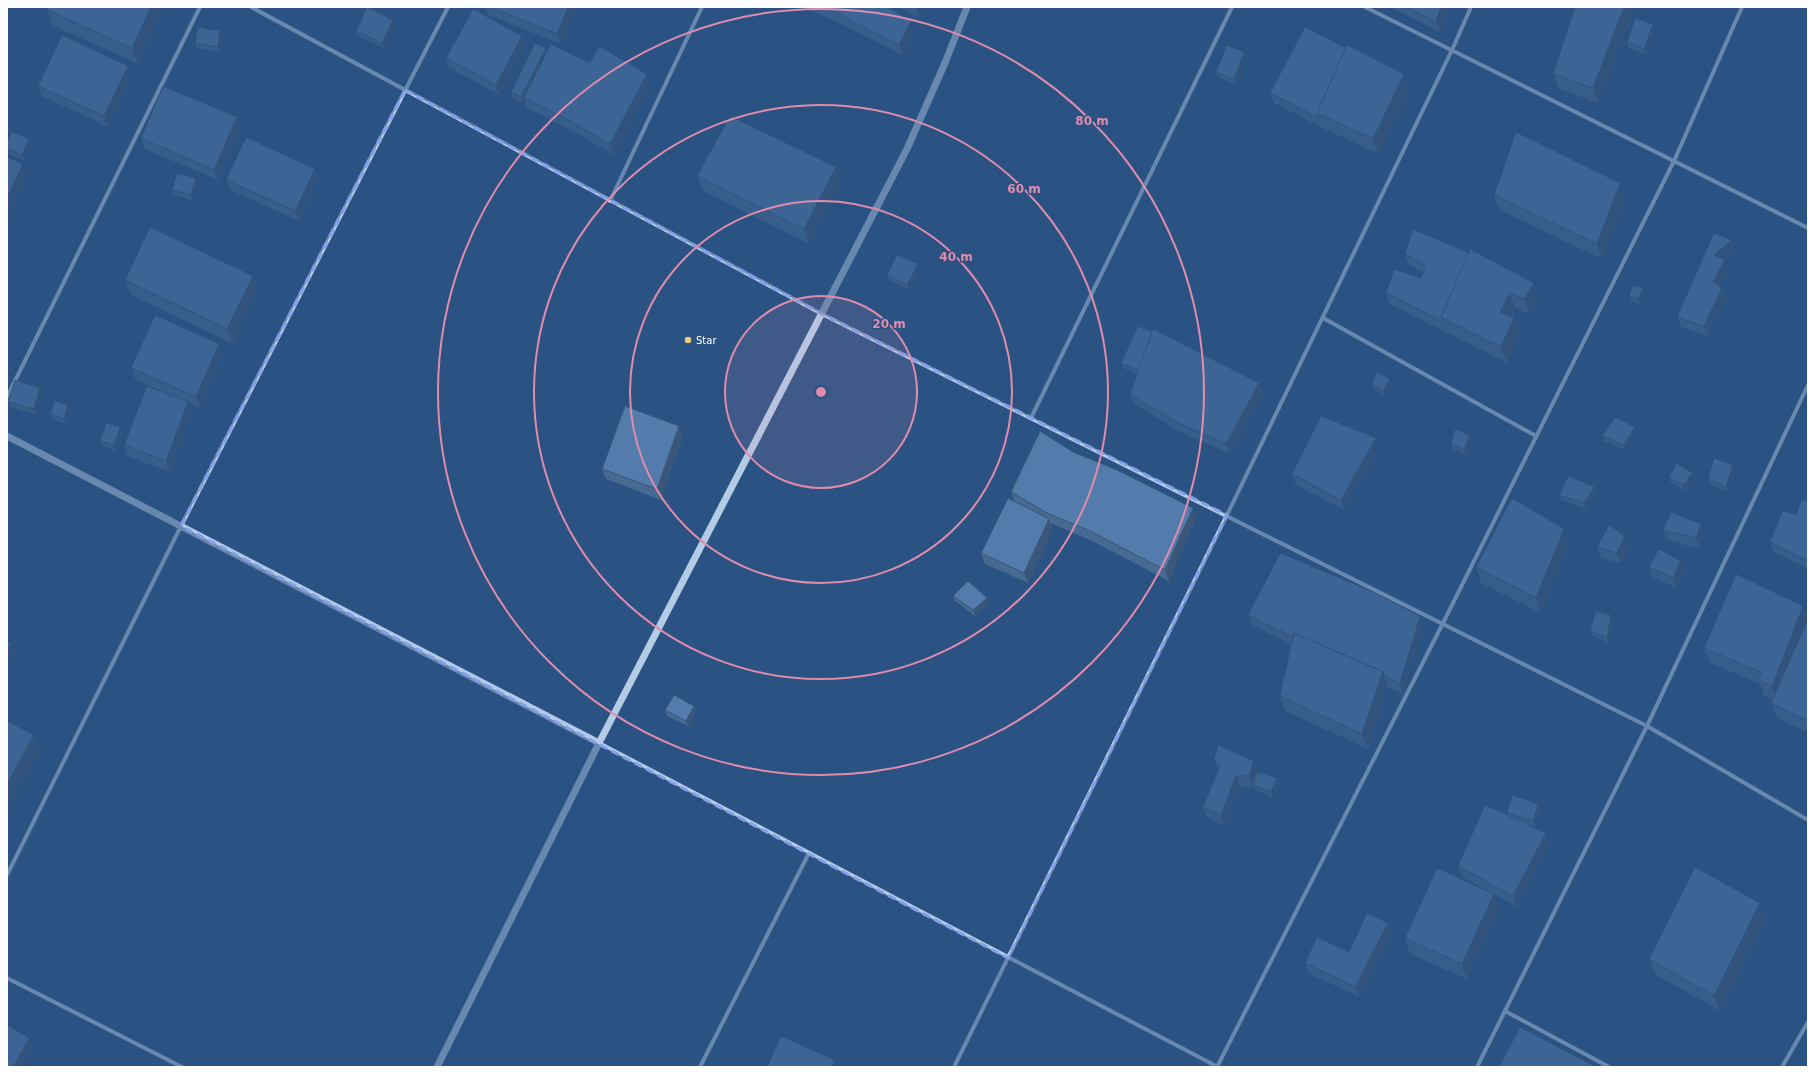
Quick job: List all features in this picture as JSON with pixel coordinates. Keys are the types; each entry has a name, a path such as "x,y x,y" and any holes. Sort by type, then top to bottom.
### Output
{"street":[{"path":"7,397 200,7"},
{"path":"251,7 822,314 1227,515 1442,625 1647,726 1808,820"},
{"path":"7,875 181,526 448,7"},
{"path":"610,200 702,7"},
{"path":"437,1067 599,742 907,149 945,63 967,7"},
{"path":"1031,418 1232,7"},
{"path":"1365,7 1808,228"},
{"path":"954,1067 1227,515 1452,50 1471,7"},
{"path":"7,436 599,742 1218,1067 1442,625 1674,161 1742,7"},
{"path":"1323,318 1536,436"},
{"path":"1477,1067 1647,726 1808,385"},
{"path":"700,1067 809,853"},
{"path":"7,978 173,1065 182,1067"},
{"path":"1505,1011 1609,1067"},
{"path":"1782,1067 1808,1022"}],"highlighted area":[{"path":"405,90 822,314 1227,515 1008,958 181,526"}],"building":[{"path":"48,7 151,7 132,48 47,10"},
{"path":"367,7 393,20 382,43 356,31"},
{"path":"491,7 568,7 557,34"},
{"path":"822,7 890,7 889,8 911,21 899,45 839,14"},
{"path":"1406,7 1441,7 1436,22"},
{"path":"1575,7 1624,7 1593,88 1553,74"},
{"path":"473,9 522,36 496,85 446,58"},
{"path":"1635,18 1653,24 1644,49 1627,42"},
{"path":"198,27 220,31 218,47 195,43"},
{"path":"1305,27 1346,48 1317,113 1319,118 1270,93"},
{"path":"62,35 128,66 104,116 38,86"},
{"path":"535,43 546,48 521,97 511,92"},
{"path":"551,44 590,63 599,46 647,74 610,144 563,117 524,98"},
{"path":"1227,45 1244,52 1234,79 1216,72"},
{"path":"1347,45 1404,74 1373,139 1317,113"},
{"path":"163,86 237,117 214,170 141,138"},
{"path":"730,116 836,167 804,229 697,176"},
{"path":"12,132 29,139 22,155 7,149 7,143"},
{"path":"1516,132 1620,183 1597,244 1494,195"},
{"path":"246,137 315,169 295,211 226,180"},
{"path":"7,157 23,164 7,198"},
{"path":"177,173 196,178 191,195 172,190"},
{"path":"150,227 253,276 227,329 125,280"},
{"path":"1413,229 1469,253 1441,317 1443,322 1386,293 1394,269 1421,278 1426,266 1405,254"},
{"path":"1714,233 1732,240 1714,255 1725,260 1713,282 1722,288 1704,326 1677,317"},
{"path":"1470,249 1534,283 1524,299 1510,293 1500,312 1514,318 1501,347 1441,317"},
{"path":"897,254 918,264 907,285 887,275"},
{"path":"1633,285 1643,288 1638,299 1629,296"},
{"path":"155,315 219,344 196,397 131,368"},
{"path":"1138,326 1152,332 1139,370 1121,363"},
{"path":"1153,329 1259,383 1226,444 1178,423 1130,394"},
{"path":"1377,372 1390,379 1383,391 1372,384"},
{"path":"15,380 40,388 34,409 8,402"},
{"path":"147,386 188,402 166,461 124,445"},
{"path":"55,401 68,405 64,419 50,414"},
{"path":"625,406 679,426 657,489 602,469"},
{"path":"1321,416 1376,438 1341,500 1292,474"},
{"path":"1615,417 1635,427 1624,445 1602,436"},
{"path":"106,423 120,427 114,445 100,441"},
{"path":"1455,429 1470,435 1464,450 1451,444"},
{"path":"1040,431 1073,452 1117,470 1193,508 1165,570 1090,531 1047,513 1011,492"},
{"path":"1714,458 1733,465 1726,487 1708,479"},
{"path":"1676,463 1693,473 1683,485 1669,478"},
{"path":"1568,476 1595,487 1584,503 1559,495"},
{"path":"1008,498 1049,519 1024,573 981,553"},
{"path":"1512,498 1564,529 1536,598 1476,567"},
{"path":"1802,499 1808,502 1808,561 1770,542 1783,510 1796,515"},
{"path":"1671,512 1701,524 1696,538 1663,530"},
{"path":"1609,525 1625,536 1617,553 1597,547"},
{"path":"1659,549 1681,561 1673,578 1649,567"},
{"path":"1280,553 1371,591 1420,616 1400,684 1384,676 1383,672 1294,633 1293,637 1248,615"},
{"path":"1736,574 1803,606 1772,687 1759,680 1761,672 1704,648"},
{"path":"968,581 987,598 973,610 953,596"},
{"path":"1596,611 1611,615 1607,638 1590,630"},
{"path":"1808,621 1808,721 1771,703"},
{"path":"1294,633 1383,672 1362,734 1280,696"},
{"path":"7,642 11,644 7,650"},
{"path":"674,695 694,706 686,721 665,710"},
{"path":"7,721 34,735 7,784"},
{"path":"1218,745 1254,761 1249,776 1236,776 1221,815 1203,807 1220,766 1214,759"},
{"path":"1257,772 1277,778 1271,792 1253,785"},
{"path":"1512,795 1538,804 1533,821 1507,813"},
{"path":"1485,805 1546,833 1513,896 1458,866"},
{"path":"1695,867 1760,903 1714,996 1649,959"},
{"path":"1437,868 1494,894 1462,964 1405,938"},
{"path":"1367,913 1388,923 1355,987 1305,963 1317,937 1349,952"},
{"path":"7,1025 30,1038 13,1067 7,1067"},
{"path":"1520,1027 1596,1067 1499,1067"},
{"path":"781,1036 835,1060 832,1067 767,1067"}],"place":[{"name":"Star","path":"688,340"}]}
